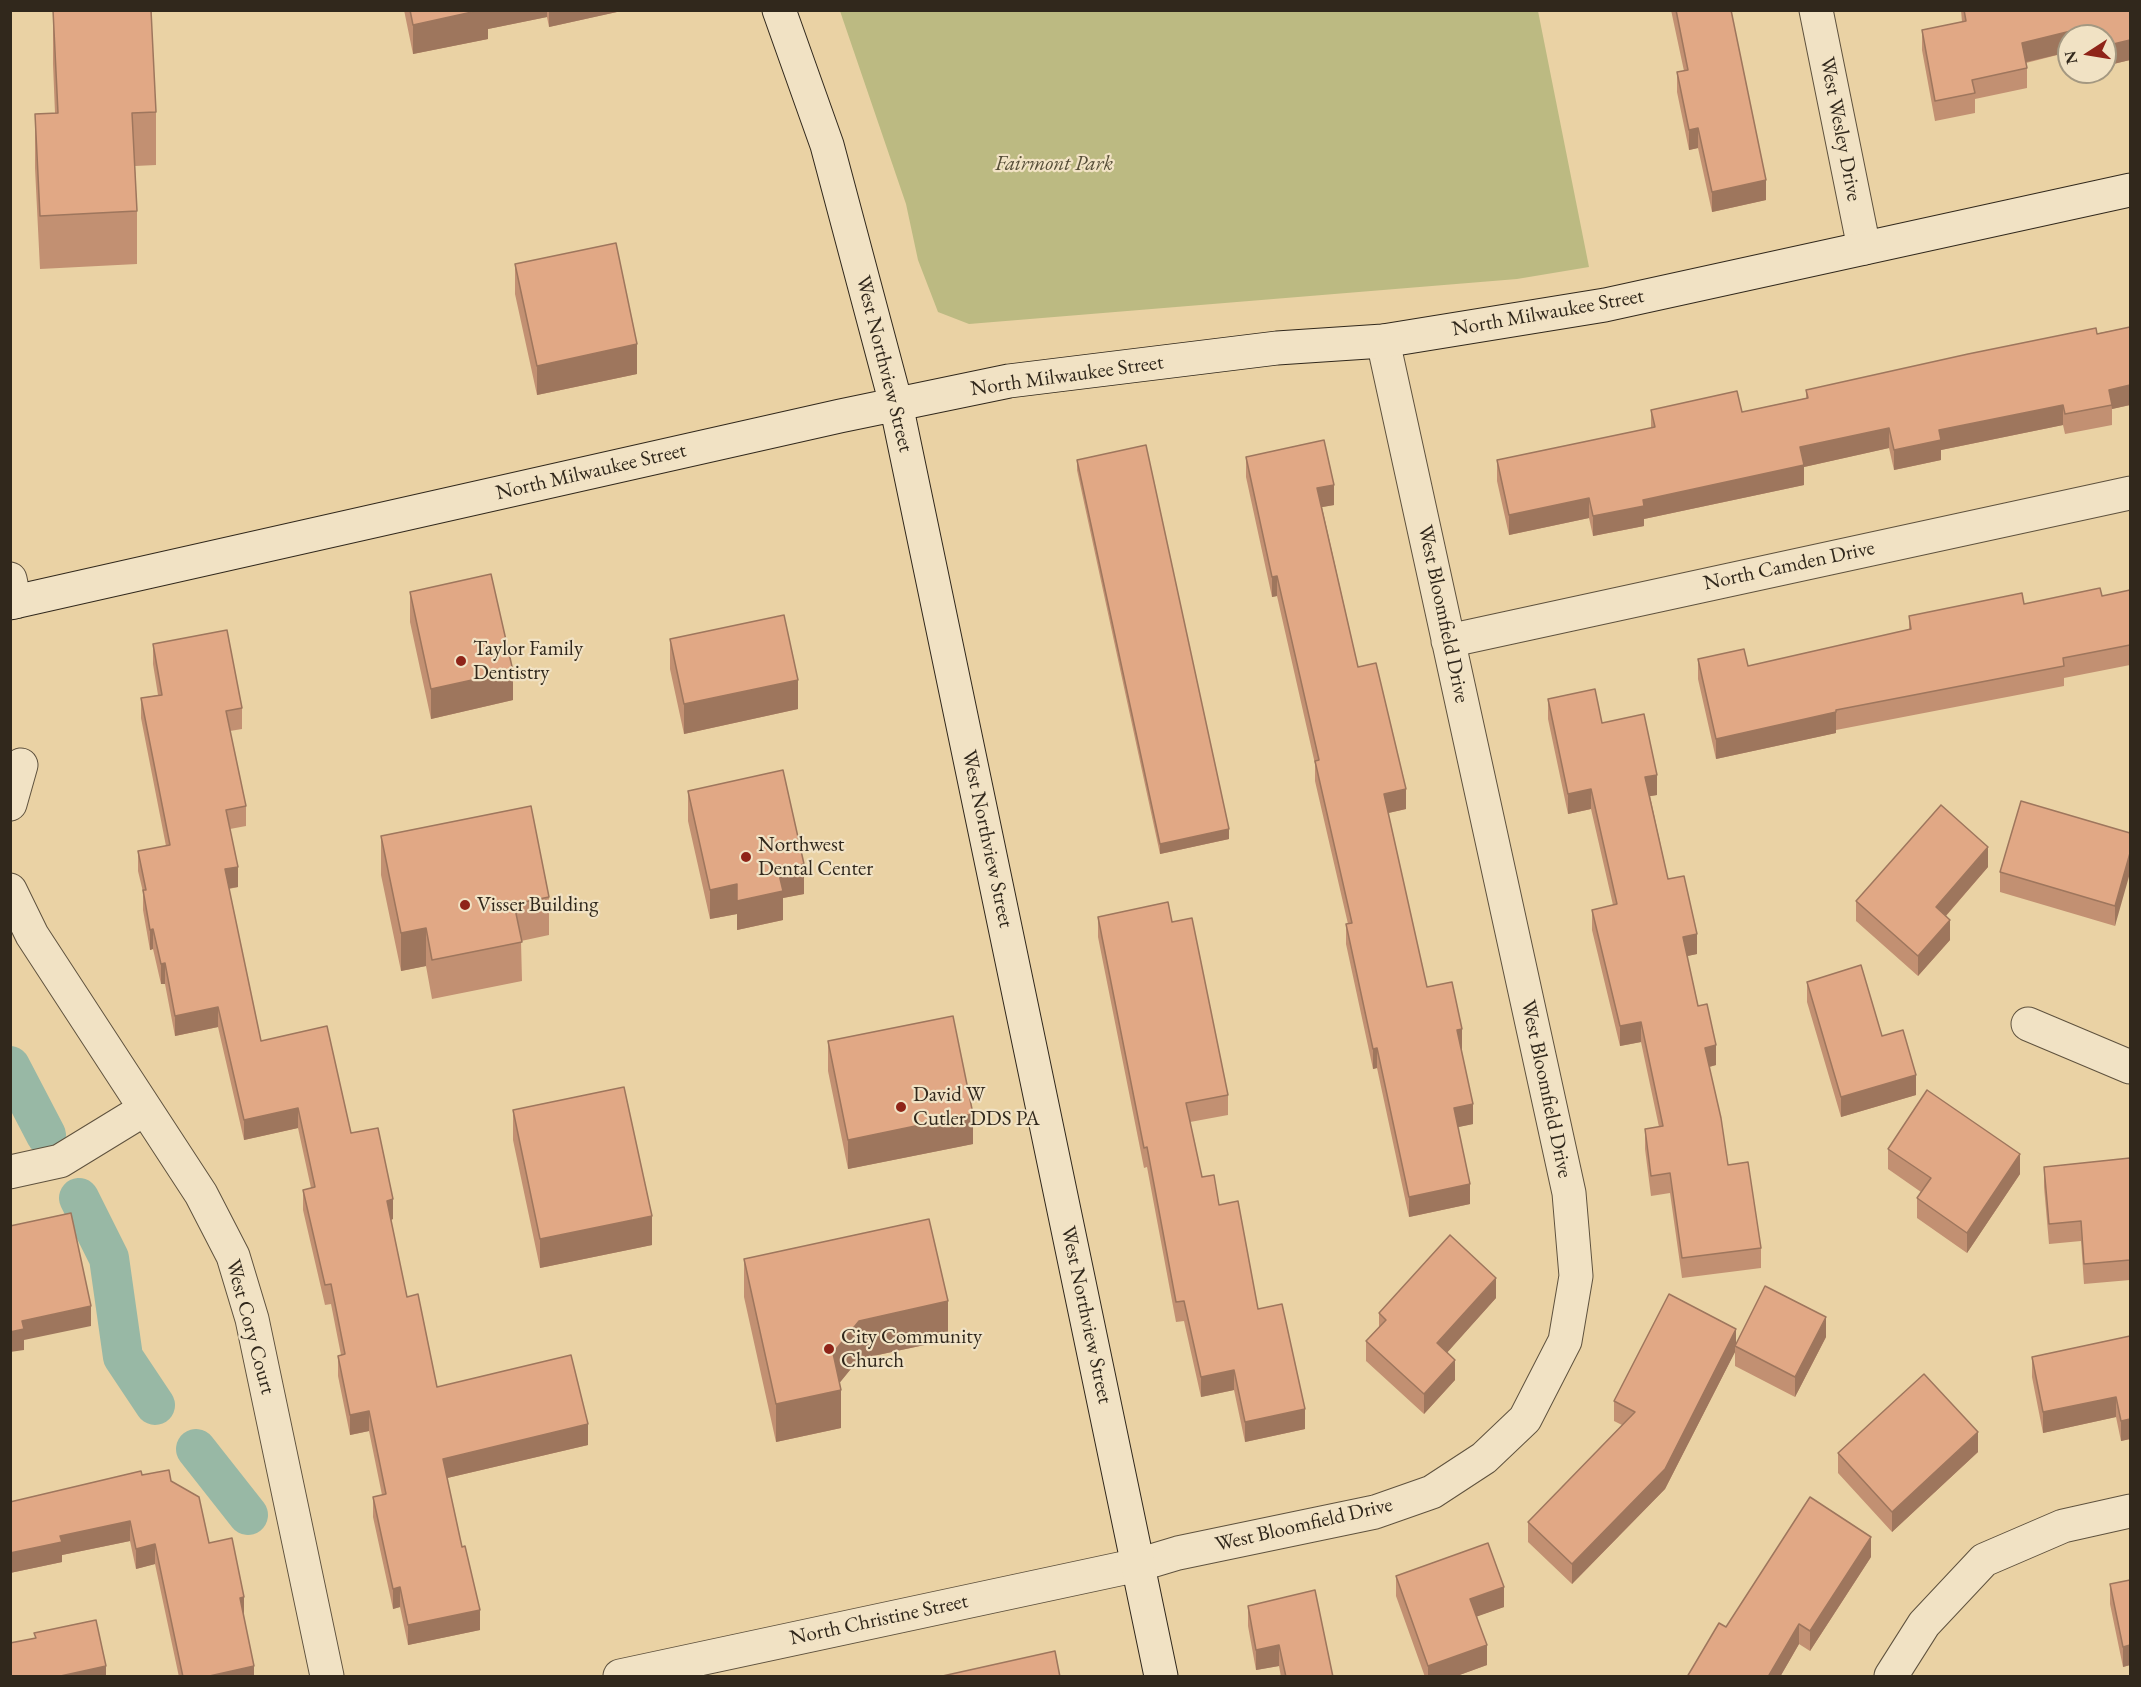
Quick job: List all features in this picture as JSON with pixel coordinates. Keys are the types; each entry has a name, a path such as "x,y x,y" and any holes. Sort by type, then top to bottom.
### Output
{"street":[{"name":"West Northview Street","path":"779,10 827,145 896,404 1161,1677"},
{"name":"West Wesley Drive","path":"1816,10 1863,248"},
{"name":"North Milwaukee Street","path":"12,594 1009,381 1276,348 1383,341 1605,305 2130,190"},
{"name":"West Bloomfield Drive","path":"1138,1565 1178,1553 1375,1512 1432,1492 1485,1458 1525,1419 1565,1341 1576,1276 1569,1193 1383,341"},
{"name":"North Camden Drive","path":"1448,641 2130,493"},
{"path":"10,804 21,765"},
{"name":"West Cory Court","path":"10,890 32,935 201,1194 233,1256 252,1319 327,1677"},
{"path":"2028,1024 2130,1067"},
{"path":"10,1172 60,1161 146,1109"},
{"path":"1891,1677 1924,1624 1984,1560 2063,1526 2130,1511"},
{"name":"North Christine Street","path":"620,1677 729,1665 1138,1565"}],"green space":[{"name":"Fairmont Park","path":"840,11 1538,11 1589,267 1517,279 969,324 938,312 918,260 906,204"}],"building":[{"path":"53,10 151,10 156,112 132,113 137,211 40,216 35,114 58,113"},
{"path":"410,10 481,10 413,25"},
{"path":"1676,10 1731,10 1766,180 1712,192 1698,128 1689,130 1677,72 1688,70"},
{"path":"1964,10 2130,10 2130,40 2117,43 2117,24 2057,24 2057,34 2022,43 2027,68 1972,80 1975,93 1935,101 1922,30 1966,21"},
{"path":"616,243 637,344 537,366 515,264"},
{"path":"2130,327 2130,385 2109,390 2112,405 2065,414 2063,405 1939,430 1941,440 1894,450 1889,428 1800,447 1804,465 1643,500 1644,506 1593,516 1589,498 1509,515 1497,460 1655,427 1651,410 1737,391 1742,412 1808,398 1806,390 1968,354 2096,328 2097,334"},
{"path":"1324,440 1334,485 1317,488 1358,667 1376,663 1406,789 1384,794 1427,987 1452,982 1462,1029 1457,1030 1473,1104 1454,1108 1470,1184 1409,1197 1377,1048 1373,1049 1346,924 1352,923 1315,761 1319,760 1277,576 1272,577 1246,457"},
{"path":"1146,445 1229,829 1160,844 1077,460"},
{"name":"Taylor Family Dentistry","path":"491,574 513,671 431,689 410,592"},
{"path":"2100,588 2102,596 2130,590 2130,645 2063,658 2064,666 1836,710 1836,712 1716,739 1698,659 1744,649 1748,666 1911,629 1909,616 2022,593 2024,604"},
{"path":"784,615 798,680 684,704 670,639"},
{"path":"227,630 242,708 226,711 246,806 226,810 238,867 225,869 261,1041 327,1026 351,1133 378,1128 393,1199 387,1201 407,1297 418,1294 437,1387 571,1355 588,1424 443,1459 462,1547 465,1546 480,1610 408,1625 400,1587 393,1589 373,1497 386,1494 369,1411 350,1415 338,1356 345,1354 331,1284 325,1285 303,1190 315,1187 298,1108 244,1120 218,1007 175,1016 165,963 161,964 153,929 150,930 143,890 146,890 138,851 170,845 141,698 162,695 153,644"},
{"path":"1595,689 1602,723 1644,714 1657,775 1645,777 1668,879 1684,876 1697,934 1683,937 1698,1006 1707,1004 1716,1045 1705,1048 1721,1118 1728,1165 1748,1162 1761,1248 1682,1258 1670,1173 1651,1176 1645,1129 1663,1126 1641,1022 1620,1026 1592,910 1617,904 1591,789 1568,794 1548,699"},
{"name":"Northwest Dental Center","path":"783,770 804,864 778,870 783,891 737,901 737,884 710,890 688,791"},
{"path":"2021,801 2130,833 2130,853 2115,906 2000,872"},
{"path":"1941,805 1988,847 1936,907 1950,920 1918,956 1856,901"},
{"name":"Visser Building","path":"531,806 549,897 514,904 522,942 432,960 426,928 401,933 381,836"},
{"path":"1168,902 1172,922 1192,918 1228,1095 1186,1103 1202,1177 1214,1175 1219,1205 1238,1201 1258,1309 1282,1304 1305,1409 1245,1422 1234,1370 1201,1377 1184,1301 1176,1302 1147,1147 1144,1148 1098,917"},
{"path":"1861,965 1882,1036 1903,1030 1916,1075 1841,1097 1807,982"},
{"name":"David W Cutler DDS PA","path":"953,1016 973,1114 848,1140 828,1041"},
{"path":"624,1087 652,1216 540,1239 513,1110"},
{"path":"1927,1090 2020,1154 1967,1233 1917,1198 1931,1178 1888,1149"},
{"path":"2130,1158 2130,1260 2084,1264 2081,1221 2049,1224 2044,1167"},
{"path":"71,1213 91,1306 22,1321 24,1329 10,1332 10,1226"},
{"name":"City Community Church","path":"929,1219 948,1301 859,1321 833,1353 841,1390 776,1404 744,1259"},
{"path":"1450,1235 1496,1278 1437,1343 1455,1360 1424,1394 1366,1341 1386,1320 1379,1313"},
{"path":"1765,1286 1826,1317 1795,1377 1735,1346"},
{"path":"1669,1294 1736,1329 1665,1469 1572,1564 1528,1522 1635,1412 1614,1401"},
{"path":"2130,1336 2130,1419 2121,1421 2116,1397 2043,1412 2032,1357"},
{"path":"1924,1374 1978,1432 1892,1512 1838,1453"},
{"path":"169,1470 171,1481 199,1497 209,1543 232,1538 244,1597 240,1598 254,1666 205,1677 183,1677 155,1544 136,1549 130,1521 60,1536 62,1542 10,1553 10,1502 141,1471 142,1475"},
{"path":"1810,1497 1871,1537 1810,1631 1799,1624 1768,1677 1687,1677 1719,1623 1726,1627"},
{"path":"1488,1543 1504,1587 1470,1599 1487,1645 1428,1666 1396,1576"},
{"path":"2130,1580 2130,1645 2123,1647 2110,1584"},
{"path":"1315,1590 1333,1677 1286,1677 1279,1645 1256,1650 1248,1606"},
{"path":"96,1620 106,1666 56,1677 10,1677 10,1643 36,1638 34,1633"},
{"path":"1055,1651 1060,1677 938,1677"}],"waterway":[{"path":"10,1066 46,1135"},
{"path":"79,1198 109,1258 123,1357 155,1405"},
{"path":"196,1449 248,1515"}],"place":[{"name":"Taylor Family Dentistry","path":"461,661"},
{"name":"Northwest Dental Center","path":"746,857"},
{"name":"Visser Building","path":"465,905"},
{"name":"David W Cutler DDS PA","path":"901,1107"},
{"name":"City Community Church","path":"829,1349"}]}
